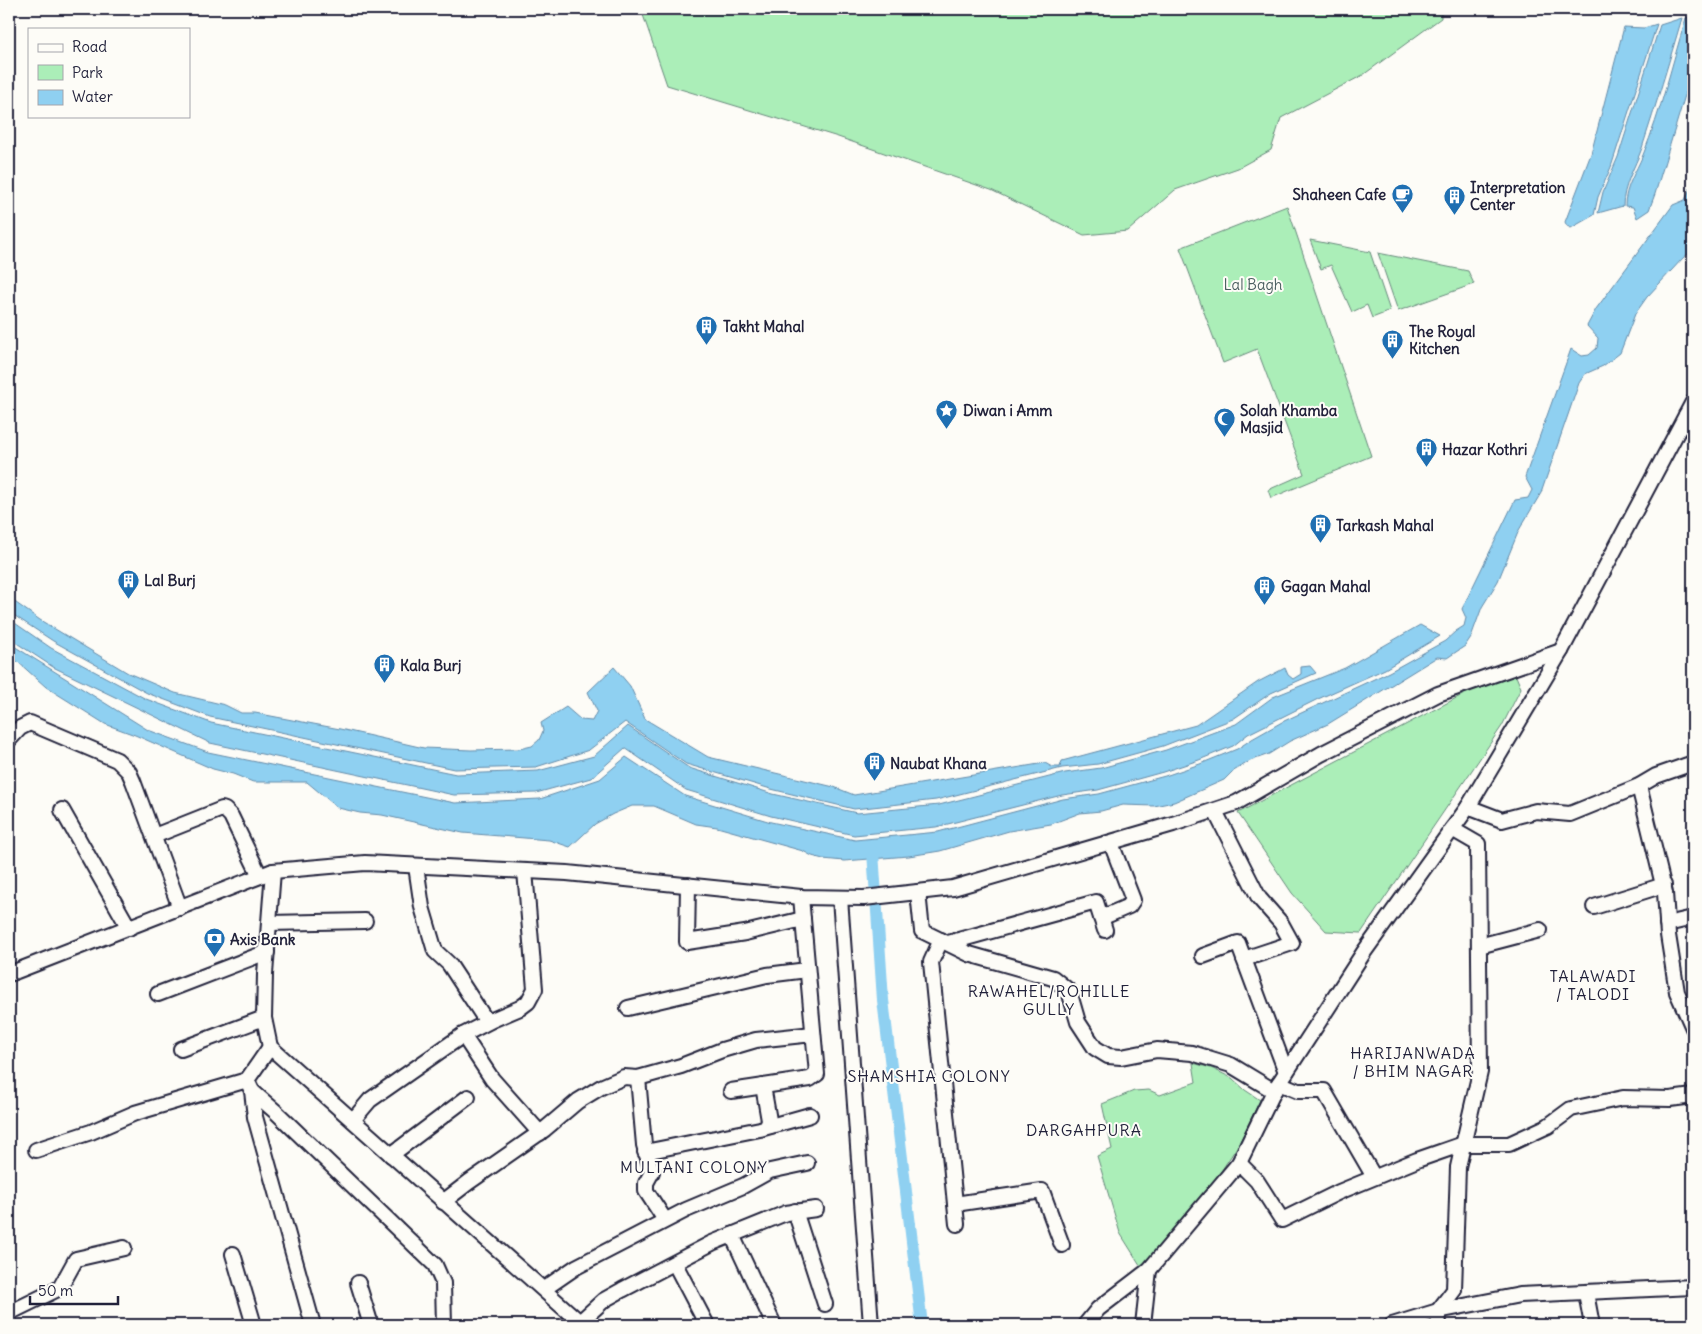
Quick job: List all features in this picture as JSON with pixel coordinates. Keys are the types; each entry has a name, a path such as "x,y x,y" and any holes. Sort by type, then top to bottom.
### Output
{"street":[{"path":"1085,1325 1098,1309 1149,1270 1239,1163 1280,1082 1364,952 1468,806 1561,651 1693,402"},
{"path":"1686,415 1693,432"},
{"path":"9,974 267,874 365,863 567,873 801,897 864,898 953,888 1111,843 1236,804 1321,754 1438,694 1561,651"},
{"path":"9,740 20,728 30,723 117,760 129,772 133,781 180,908"},
{"path":"1468,806 1502,820 1536,811 1570,814 1639,786 1656,776 1693,762"},
{"path":"1639,786 1664,886 1667,924 1677,992 1693,1028"},
{"path":"154,836 222,809 226,810 267,874 269,923 264,1018 270,1046 582,1324 604,1300 732,1235 786,1213 816,1209"},
{"path":"62,810 129,928"},
{"path":"1215,811 1259,898 1281,923 1292,943 1244,959"},
{"path":"1439,1325 1438,1311 1454,1290 1458,1167 1480,1072 1478,844 1452,828"},
{"path":"957,1224 931,962 944,942 1096,902 1103,924 1129,906 1133,900 1111,843"},
{"path":"416,866 422,907 435,951 449,964 487,1022"},
{"path":"353,1120 370,1100 463,1035 520,1008 528,1002 534,988 525,871"},
{"path":"688,885 687,942 745,933 803,919"},
{"path":"1594,907 1664,886"},
{"path":"914,893 922,931 969,954 1053,978 1069,991 1078,1022 1095,1048 1108,1056 1121,1057 1157,1050 1192,1053 1280,1082 1298,1091 1324,1091 1374,1178"},
{"path":"731,1091 810,1079 817,1074 801,897"},
{"path":"840,898 869,1324"},
{"path":"1667,924 1693,918"},
{"path":"269,923 365,921"},
{"path":"1479,946 1540,930"},
{"path":"1203,956 1238,943 1280,1082"},
{"path":"158,994 267,952"},
{"path":"628,1008 767,975 807,970"},
{"path":"181,1049 264,1018"},
{"path":"444,1202 601,1086 624,1077 638,1078 681,1066 722,1050 756,1040 813,1034"},
{"path":"463,1035 492,1079 540,1132"},
{"path":"270,1046 249,1086 255,1117 313,1325"},
{"path":"638,1078 645,1152 652,1172 646,1183 646,1191 665,1220"},
{"path":"36,1150 91,1132 135,1113 249,1086"},
{"path":"249,1086 435,1265 443,1283 444,1325"},
{"path":"763,1086 770,1126"},
{"path":"1239,1163 1257,1181 1282,1220 1338,1192 1417,1160 1463,1144 1509,1144 1548,1126 1571,1109 1623,1098 1670,1099 1693,1096"},
{"path":"391,1155 468,1097"},
{"path":"645,1152 770,1126 810,1115"},
{"path":"544,1290 576,1267 665,1220 743,1186 770,1172 807,1163"},
{"path":"955,1204 1042,1191 1062,1245"},
{"path":"795,1211 824,1304"},
{"path":"732,1235 774,1325"},
{"path":"9,1313 60,1288 76,1259 124,1248"},
{"path":"233,1254 254,1325"},
{"path":"675,1264 707,1325"},
{"path":"1143,1325 1149,1270"},
{"path":"358,1283 370,1325"},
{"path":"1392,1325 1438,1311 1520,1295 1693,1287"},
{"path":"1586,1293 1592,1325"}],"green space":[{"path":"641,9 1441,9 1441,18 1363,75 1281,118 1271,150 1238,168 1175,190 1128,231 1084,235 991,190 838,137 667,85"},
{"name":"Lal Bagh","path":"1287,206 1371,456 1271,498 1268,490 1304,474 1257,349 1223,363 1180,248"},
{"path":"1310,240 1370,252 1390,311 1372,318 1367,305 1352,312 1331,265 1321,269"},
{"path":"1378,253 1468,271 1474,284 1398,311"},
{"path":"1516,676 1521,688 1502,726 1361,933 1326,931 1292,893 1238,813 1483,684"},
{"path":"1193,1063 1211,1068 1232,1078 1260,1100 1239,1144 1208,1191 1142,1268 1120,1233 1097,1156 1112,1149 1102,1104 1134,1091 1149,1090 1160,1095 1196,1082"}],"water":[{"path":"1693,16 1693,69 1649,210 1637,218 1633,207 1625,206 1625,199 1655,122 1686,18"},
{"path":"1682,18 1642,148 1627,184 1623,206 1598,213 1603,192 1618,157 1660,25"},
{"path":"1657,24 1611,167 1598,197 1594,215 1571,228 1565,222 1591,154 1624,27 1644,28"},
{"path":"1693,182 1693,250 1683,258 1647,297 1635,314 1620,353 1603,366 1585,374 1579,383 1541,493 1519,530 1498,581 1482,607 1471,637 1465,646 1447,658 1437,657 1328,724 1290,741 1269,754 1250,761 1232,772 1224,780 1174,802 1154,806 1123,805 1101,811 1080,813 1051,824 1009,831 940,851 909,856 844,861 823,859 803,851 717,827 696,824 654,806 632,806 595,824 570,847 549,840 463,833 382,815 360,813 338,808 307,782 253,782 213,769 105,724 46,687 9,654 9,643 148,730 208,752 455,803 540,799 600,779 626,757 685,796 771,822 855,840 938,832 1063,799 1099,794 1165,776 1237,749 1282,722 1389,672 1445,641 1464,626 1466,618 1462,609 1515,500 1528,498 1532,490 1525,477 1571,349 1582,356 1589,355 1597,348 1598,338 1587,326 1596,309 1673,205 1685,200"},
{"path":"9,598 40,620 128,673 175,693 225,705 241,713 255,713 340,729 424,748 471,750 519,749 532,746 539,740 543,731 541,723 566,707 581,720 592,721 597,711 588,692 614,667 630,686 645,719 708,757 834,787 854,795 1045,763 1052,767 1060,767 1062,761 1196,725 1258,682 1285,668 1288,675 1293,679 1301,674 1301,667 1310,666 1316,673 1271,693 1233,719 1163,746 1098,764 1062,768 936,800 854,809 771,789 686,764 625,722 589,750 536,767 454,769 210,717 147,693 53,641 9,612"},
{"path":"9,619 51,648 146,699 211,723 456,774 538,771 594,756 628,726 689,768 773,794 857,813 939,805 1065,773 1101,768 1166,750 1236,724 1273,697 1345,668 1420,625 1440,636 1385,669 1318,699 1248,734 1233,746 1199,760 1098,790 1062,795 936,827 854,835 771,816 686,790 625,748 591,778 536,793 454,795 210,743 53,667 9,638"}],"waterway":[{"path":"873,852 883,1000 922,1325"}],"place":[{"name":"Shaheen Cafe","path":"1402,213"},
{"name":"Interpretation Center","path":"1454,215"},
{"name":"Takht Mahal","path":"707,345"},
{"name":"The Royal Kitchen","path":"1393,359"},
{"name":"Diwan i Amm","path":"947,429"},
{"name":"Solah Khamba Masjid","path":"1224,438"},
{"name":"Hazar Kothri","path":"1426,468"},
{"name":"Tarkash Mahal","path":"1320,544"},
{"name":"Lal Burj","path":"128,599"},
{"name":"Gagan Mahal","path":"1265,605"},
{"name":"Kala Burj","path":"384,684"},
{"name":"Naubat Khana","path":"874,782"},
{"name":"Axis Bank","path":"214,958"}],"district":[{"name":"TALAWADI / TALODI","path":"1593,985"},
{"name":"RAWAHEL/ROHILLE GULLY","path":"1049,1000"},
{"name":"HARIJANWADA / BHIM NAGAR","path":"1413,1062"},
{"name":"SHAMSHIA COLONY","path":"929,1076"},
{"name":"DARGAHPURA","path":"1084,1130"},
{"name":"MULTANI COLONY","path":"694,1167"}]}
